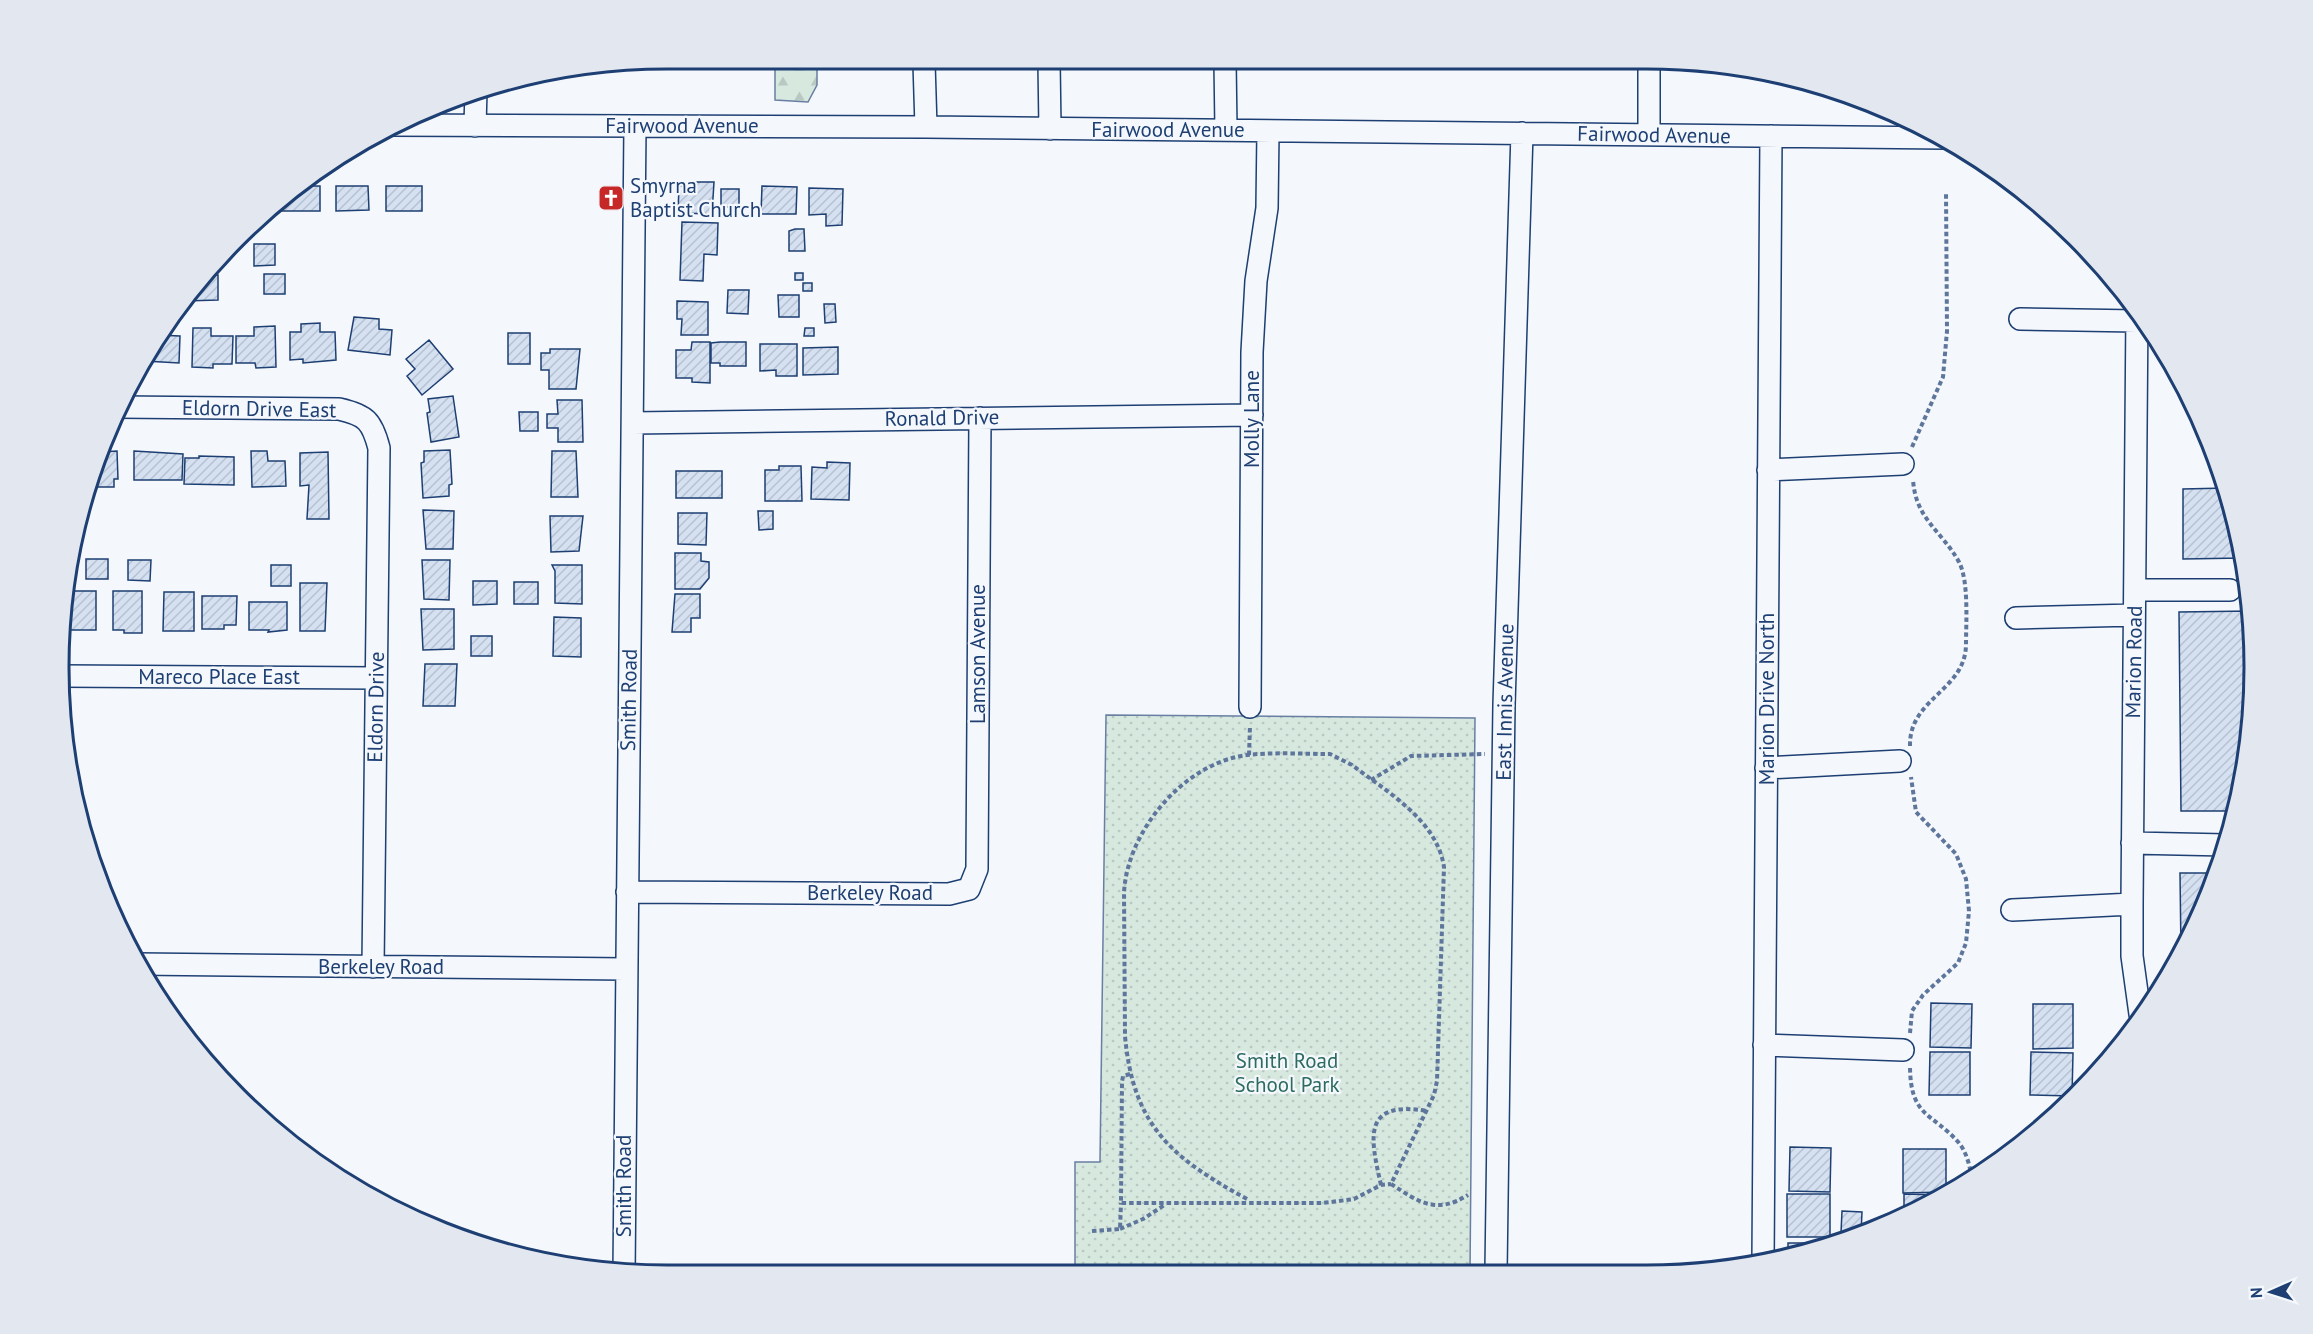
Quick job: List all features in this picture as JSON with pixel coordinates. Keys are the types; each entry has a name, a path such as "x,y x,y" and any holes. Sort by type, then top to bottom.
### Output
{"street":[{"path":"924,69 926,127"},
{"path":"1049,69 1050,129"},
{"path":"1225,69 1226,130"},
{"path":"1649,69 1649,135"},
{"path":"475,126 476,101"},
{"name":"Fairwood Avenue","path":"415,125 926,127 1923,138"},
{"name":"Smith Road","path":"624,1264 625,969 635,126"},
{"name":"Molly Lane","path":"1250,707 1252,415 1256,280 1267,208 1268,131"},
{"name":"East Innis Avenue","path":"1496,1265 1504,755 1522,134"},
{"name":"Marion Drive North","path":"1763,1254 1771,136"},
{"path":"2020,319 2129,316"},
{"name":"Marion Road","path":"2137,326 2132,904 2133,964 2139,1005"},
{"name":"Eldorn Drive East","path":"129,407 339,409 359,414 374,428 379,448"},
{"name":"Ronald Drive","path":"633,423 1252,415"},
{"name":"Lamson Avenue","path":"969,889 977,869 980,418"},
{"name":"Eldorn Drive","path":"373,967 379,448"},
{"path":"1768,470 1909,465"},
{"path":"2134,590 2230,590"},
{"path":"2016,618 2134,615"},
{"name":"Mareco Place East","path":"69,676 376,678"},
{"path":"1766,768 1907,762"},
{"path":"2132,843 2217,845"},
{"name":"Berkeley Road","path":"627,892 949,894 969,889"},
{"path":"2012,910 2132,904"},
{"name":"Berkeley Road","path":"148,964 625,969"},
{"path":"1764,1045 1907,1050"}],"path":[{"path":"1946,192 1947,331 1943,377 1912,446 1909,465 1914,493 1923,517 1960,563 1965,593 1966,648 1959,671 1917,715 1910,734 1907,762 1916,812 1956,854 1966,879 1970,911 1966,943 1958,963 1923,995 1912,1011 1907,1050 1910,1089 1921,1111 1959,1143 1970,1169"},
{"path":"1249,755 1250,707"},
{"path":"1247,1199 1221,1186 1177,1155 1162,1139 1142,1106 1130,1074 1125,1036 1124,893 1125,876 1135,847 1148,824 1184,786 1209,768 1249,755 1330,754 1352,765 1420,820 1438,844 1442,856 1438,1054 1434,1095 1391,1184"},
{"path":"1371,780 1411,756 1426,754 1504,755"},
{"path":"1120,1229 1122,1082 1123,1076 1130,1074"},
{"path":"1381,1185 1373,1150 1377,1121 1385,1111 1395,1107 1427,1111"},
{"path":"1121,1203 1323,1203 1354,1199 1381,1185 1391,1184 1419,1203 1429,1205 1457,1202 1468,1195"},
{"path":"1092,1231 1120,1229 1143,1219 1167,1203"}],"green space":[{"path":"775,69 817,69 817,85 808,102 775,100"},
{"name":"Smith Road School Park","path":"1106,715 1475,718 1470,1265 1075,1265 1075,1162 1100,1162"}],"building":[{"path":"694,182 714,182 712,214 678,213 679,186 694,187"},
{"path":"313,186 320,186 320,211 282,211"},
{"path":"336,186 368,186 369,210 336,211"},
{"path":"386,186 422,186 422,211 386,211"},
{"path":"762,186 797,187 796,214 761,214"},
{"path":"809,188 843,189 842,225 826,226 826,214 809,215"},
{"path":"721,189 739,189 739,207 721,207"},
{"path":"682,222 718,223 717,255 704,254 703,281 680,280"},
{"path":"804,229 805,251 789,251 789,231"},
{"path":"254,244 275,244 275,265 254,266"},
{"path":"795,273 803,273 803,280 795,280"},
{"path":"264,274 285,274 285,294 264,294"},
{"path":"215,275 218,275 218,300 195,301"},
{"path":"803,283 812,283 812,291 803,291"},
{"path":"728,290 749,290 748,314 727,313"},
{"path":"778,295 799,295 799,317 779,317"},
{"path":"677,301 708,302 708,335 681,335 682,319 677,319"},
{"path":"824,304 835,304 836,322 825,323"},
{"path":"354,317 379,319 379,329 392,330 390,355 348,350"},
{"path":"320,323 320,332 335,332 336,360 303,363 303,359 290,360 290,332 301,332 301,324"},
{"path":"275,326 276,367 256,368 255,363 236,363 236,336 254,336 254,327"},
{"path":"193,328 211,328 211,336 233,336 232,364 213,364 213,368 192,367"},
{"path":"805,328 814,328 814,336 804,336"},
{"path":"508,333 530,333 530,364 508,364"},
{"path":"170,336 180,336 179,363 153,361"},
{"path":"429,340 453,369 422,395 407,376 415,369 406,359"},
{"path":"692,342 710,342 710,383 692,382 692,378 676,378 676,350 691,350"},
{"path":"746,342 746,366 720,366 720,363 711,363 711,343"},
{"path":"760,344 797,344 797,376 776,376 776,370 760,371"},
{"path":"838,347 838,374 803,375 803,348"},
{"path":"550,349 580,349 576,389 549,389 549,370 541,370 541,353 550,353"},
{"path":"453,396 459,437 431,442 427,413 430,412 428,399"},
{"path":"557,400 582,400 583,442 558,442 558,428 547,428 547,414 558,414"},
{"path":"519,412 538,412 538,431 520,431"},
{"path":"450,450 452,484 449,485 449,496 423,498 421,463 424,462 424,451"},
{"path":"110,451 117,451 118,479 114,479 114,487 97,487 101,475"},
{"path":"134,451 183,454 182,480 134,480"},
{"path":"251,451 267,451 268,461 285,461 286,486 252,487"},
{"path":"552,451 576,451 578,497 551,497"},
{"path":"328,452 329,519 307,519 309,485 300,486 300,453"},
{"path":"199,456 234,457 234,485 184,484 185,458 199,458"},
{"path":"827,462 850,463 849,500 811,499 812,467 827,468"},
{"path":"779,466 801,466 802,501 765,501 765,470 779,470"},
{"path":"676,471 722,471 722,498 676,498"},
{"path":"2216,488 2234,558 2183,559 2183,489"},
{"path":"423,510 454,511 453,549 426,549"},
{"path":"758,511 773,511 773,529 759,530"},
{"path":"678,513 707,513 706,545 678,544"},
{"path":"550,516 583,516 579,551 551,552"},
{"path":"675,553 701,553 701,561 709,562 709,578 700,589 675,589"},
{"path":"86,559 108,559 108,579 86,579"},
{"path":"128,560 151,560 150,581 128,580"},
{"path":"422,560 450,560 449,600 424,599"},
{"path":"271,565 291,565 291,586 271,586"},
{"path":"552,565 582,565 582,604 555,603 555,571"},
{"path":"473,581 497,581 497,604 473,605"},
{"path":"514,582 538,582 538,604 514,604"},
{"path":"300,583 327,583 325,631 300,631"},
{"path":"74,591 96,591 96,630 70,630"},
{"path":"113,591 142,591 142,633 124,633 124,630 113,630"},
{"path":"164,592 194,592 194,631 163,631"},
{"path":"675,594 700,594 700,618 691,618 691,632 672,632"},
{"path":"202,596 237,596 236,625 224,625 224,629 202,629"},
{"path":"249,602 287,602 287,630 268,632 269,630 249,630"},
{"path":"421,609 454,609 454,649 423,650"},
{"path":"2241,611 2243,706 2233,784 2227,811 2181,811 2179,612"},
{"path":"554,617 581,618 581,657 553,656"},
{"path":"471,636 492,636 492,656 471,656"},
{"path":"425,664 457,664 455,706 423,706"},
{"path":"2180,873 2207,873 2198,896 2181,933"},
{"path":"1931,1003 1972,1004 1971,1048 1930,1047"},
{"path":"2033,1004 2073,1004 2073,1048 2033,1049"},
{"path":"1930,1052 1970,1052 1970,1095 1929,1095"},
{"path":"2031,1052 2073,1053 2072,1087 2069,1090 2063,1096 2030,1095"},
{"path":"1790,1147 1831,1148 1830,1192 1789,1191"},
{"path":"1903,1149 1946,1149 1946,1184 1931,1192 1903,1193"},
{"path":"1787,1194 1830,1194 1830,1236 1787,1237"},
{"path":"1904,1194 1926,1195 1910,1203 1904,1206"},
{"path":"1842,1211 1862,1212 1861,1224 1841,1232"},
{"path":"1788,1243 1807,1243 1801,1245 1788,1248"}],"place":[{"name":"Smyrna Baptist Church","path":"611,198"}]}
